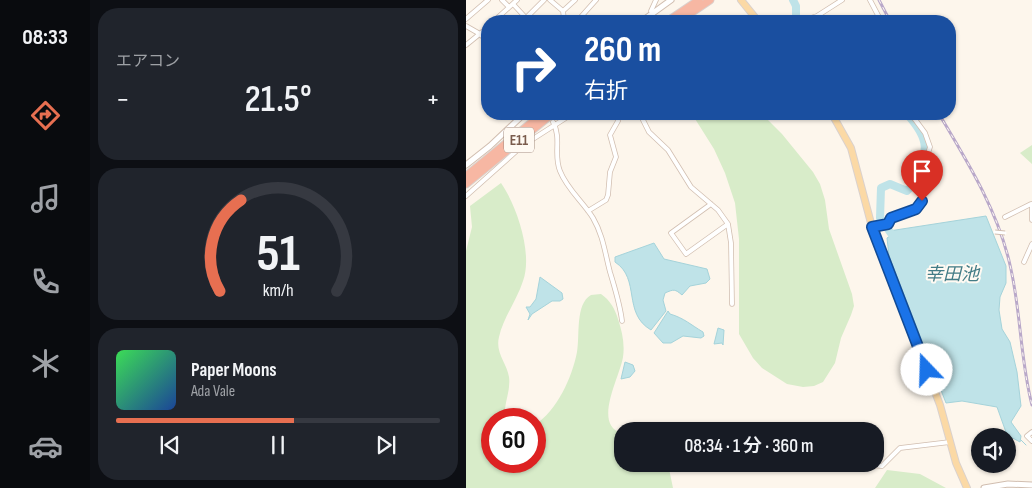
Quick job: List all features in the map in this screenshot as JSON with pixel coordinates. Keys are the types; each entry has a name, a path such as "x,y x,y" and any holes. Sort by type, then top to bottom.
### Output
{"highway":[{"path":"677,15 699,0"},
{"path":"688,15 710,0"},
{"name":"E11","path":"466,176 535,120"},
{"name":"E11","path":"466,184 545,120"}],"main road":[{"path":"741,0 753,15"},
{"path":"836,120 845,134 857,165 872,227 940,405 960,477 967,488"}],"street":[{"path":"466,19 488,0"},
{"path":"502,0 520,15"},
{"path":"501,15 517,0"},
{"path":"530,15 544,0"},
{"path":"550,0 563,11 564,15"},
{"path":"563,11 575,0"},
{"path":"581,15 596,0"},
{"path":"653,13 651,11 656,0"},
{"path":"650,15 671,0"},
{"path":"819,15 842,0"},
{"path":"870,0 878,15"},
{"path":"466,26 480,34 466,45"},
{"path":"466,165 518,120"},
{"path":"466,196 522,146 561,120"},
{"path":"588,211 601,204 608,194 610,172 616,158 610,135 618,120"},
{"path":"643,120 649,132 668,150 691,187 718,210 728,224 732,243 732,304"},
{"path":"872,227 888,224 891,218 916,209 922,201 922,172 930,147 925,133 915,120"},
{"path":"554,124 559,141 557,155 560,171 574,195 588,211 607,252 622,321"},
{"path":"711,204 670,233 686,254 728,224"},
{"path":"1005,217 1031,204 1032,220"},
{"path":"995,232 1005,233"},
{"path":"1024,262 1032,244"},
{"path":"1032,432 1027,436 1032,441"},
{"path":"884,464 900,448 950,442"},
{"path":"984,488 1032,486"}],"green space":[{"path":"696,120 768,120 813,172 820,184 825,200 829,229 852,294 854,306 841,338 835,363 823,382 814,386 803,387 787,384 762,368 753,358 739,334 739,239 735,203 725,173 714,149"},
{"path":"1032,145 1032,164 1020,153"},
{"path":"501,183 518,217 525,244 526,258 526,270 523,281 504,323 498,343 509,377 505,408 481,408 481,473 546,473 546,416 562,393 575,362 582,305 591,295 601,294 610,302 615,312 621,328 624,352 608,411 609,421 614,429 614,472 670,472 673,488 466,488 466,251 472,227 470,206"},
{"path":"887,470 920,474 946,488 875,488"}],"water":[{"name":"幸田池","path":"986,216 1006,266 1006,283 1000,297 999,310 1002,329 1010,342 1017,372 1021,406 1011,422 1015,428 1004,428 997,407 962,401 946,403 889,256 887,238 890,236 889,231"},
{"path":"654,243 664,259 707,269 710,279 706,283 690,286 682,295 674,290 665,293 663,300 666,311 651,330 642,323 637,315 628,277 615,262 615,257"},
{"path":"540,277 562,293 563,299 552,301 532,314 528,320 530,314 526,307 530,307 536,299"},
{"path":"668,311 670,314 703,332 704,336 701,338 683,336 671,343 663,343 654,333"},
{"path":"718,328 724,330 723,345 722,343 714,344"},
{"path":"625,362 633,365 635,371 630,377 621,379"},
{"name":"幸田池","path":"1016,429 1021,436 1020,442 1016,440"}],"waterway":[{"path":"793,0 796,6 796,15"},
{"path":"895,239 880,218 881,188 890,184 907,191 911,187 925,149 921,133 912,120"},
{"path":"1021,440 1026,445"}],"railway":[{"path":"879,0 887,15"},
{"path":"942,120 990,206 1005,245 1014,282 1025,370 1032,405"}],"route":[{"path":"922,201 916,209 891,218 888,224 872,227 927,370"}]}
